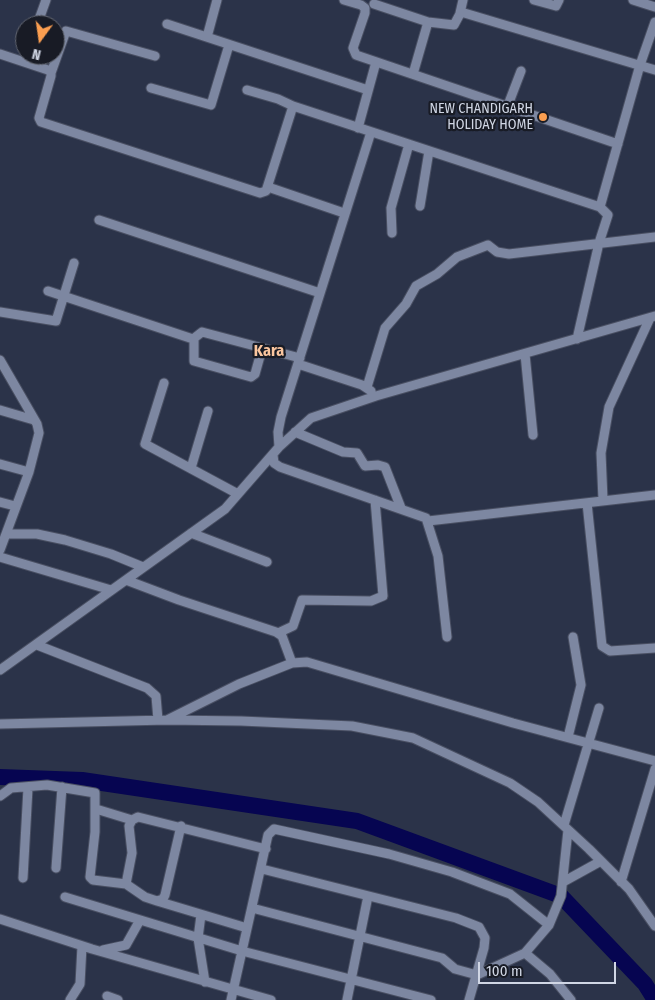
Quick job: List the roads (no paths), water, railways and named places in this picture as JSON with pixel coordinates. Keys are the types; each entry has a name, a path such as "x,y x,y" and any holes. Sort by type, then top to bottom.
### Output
{"street":[{"path":"41,15 46,0"},
{"path":"207,37 217,0"},
{"path":"344,0 365,8 353,51 356,55 508,105 618,144"},
{"path":"374,4 428,22 454,25 460,13 463,0"},
{"path":"534,0 556,6 559,0"},
{"path":"633,0 655,7"},
{"path":"460,13 655,70"},
{"path":"413,74 428,22"},
{"path":"600,207 640,65 655,22"},
{"path":"167,24 368,90"},
{"path":"155,56 66,31 51,73 40,115 41,122 260,193 265,193 293,106"},
{"path":"151,88 211,105 229,45"},
{"path":"0,54 15,56"},
{"path":"358,128 376,62"},
{"path":"41,65 49,69 51,73"},
{"path":"508,105 520,72"},
{"path":"247,90 600,207 608,215 599,243 577,338"},
{"path":"371,132 344,213 279,428 274,463 280,467 423,516 428,521 438,556 447,637"},
{"path":"392,234 391,208 409,144"},
{"path":"420,206 429,151"},
{"path":"268,187 344,213"},
{"path":"98,220 320,293"},
{"path":"366,387 385,328 406,304 416,286 437,274 457,257 487,245 495,251 509,254 655,237"},
{"path":"0,312 56,321 74,263"},
{"path":"48,291 194,339"},
{"path":"0,670 225,509 276,451 315,415 653,317"},
{"path":"603,500 601,453 609,407 653,317"},
{"path":"262,349 255,374 252,377 194,361 194,339 201,332 262,349 299,361 366,387 376,396"},
{"path":"525,354 533,435"},
{"path":"0,360 38,428 38,438 29,472 0,550"},
{"path":"164,383 145,443 238,494"},
{"path":"0,410 34,420"},
{"path":"191,468 208,411"},
{"path":"295,432 345,453 357,453 365,466 378,464 385,467 401,508"},
{"path":"0,464 29,472"},
{"path":"428,521 655,495"},
{"path":"278,632 294,626 302,600 371,601 383,596 375,500"},
{"path":"0,502 15,506"},
{"path":"587,503 602,646 610,651 655,648"},
{"path":"191,533 267,562"},
{"path":"6,534 37,534 65,540 111,554 143,567"},
{"path":"0,557 111,590"},
{"path":"126,580 190,604 278,632 282,636 292,663"},
{"path":"568,737 581,685 573,637"},
{"path":"37,645 147,688 156,696 162,720"},
{"path":"162,720 239,684 292,663 313,663 513,723 590,742 655,761"},
{"path":"252,908 442,958 455,969 477,975 525,953 548,925 558,905 563,882 566,827 599,708"},
{"path":"0,724 162,720 352,726 413,738 510,783 538,802 602,861 655,926"},
{"path":"621,882 655,769"},
{"path":"0,796 11,788 28,788 47,784 95,793 96,809 90,877 93,880 126,884 145,897 247,928"},
{"path":"56,868 62,786"},
{"path":"22,878 28,788"},
{"path":"96,809 132,820 138,817 149,818 266,848"},
{"path":"126,884 132,853 129,830 132,820"},
{"path":"157,901 163,899 165,895 181,826"},
{"path":"233,995 266,848 270,832 274,828 430,865 510,894 548,925"},
{"path":"563,882 602,861"},
{"path":"262,869 456,918 479,927 485,938 469,1000"},
{"path":"347,1000 368,896"},
{"path":"65,897 242,951 431,1000"},
{"path":"201,915 198,938 206,982"},
{"path":"0,919 82,946 206,982 233,995 271,1000"},
{"path":"98,950 126,944 140,920"},
{"path":"70,1000 80,984 82,946"},
{"path":"525,953 550,974 572,1000"},
{"path":"106,996 118,1000"}],"waterway":[{"path":"0,777 82,780 357,821 561,896 645,984 655,1000"}],"place":[{"name":"NEW CHANDIGARH HOLIDAY HOME","path":"543,117"}],"district":[{"name":"Kara","path":"269,352"}]}
